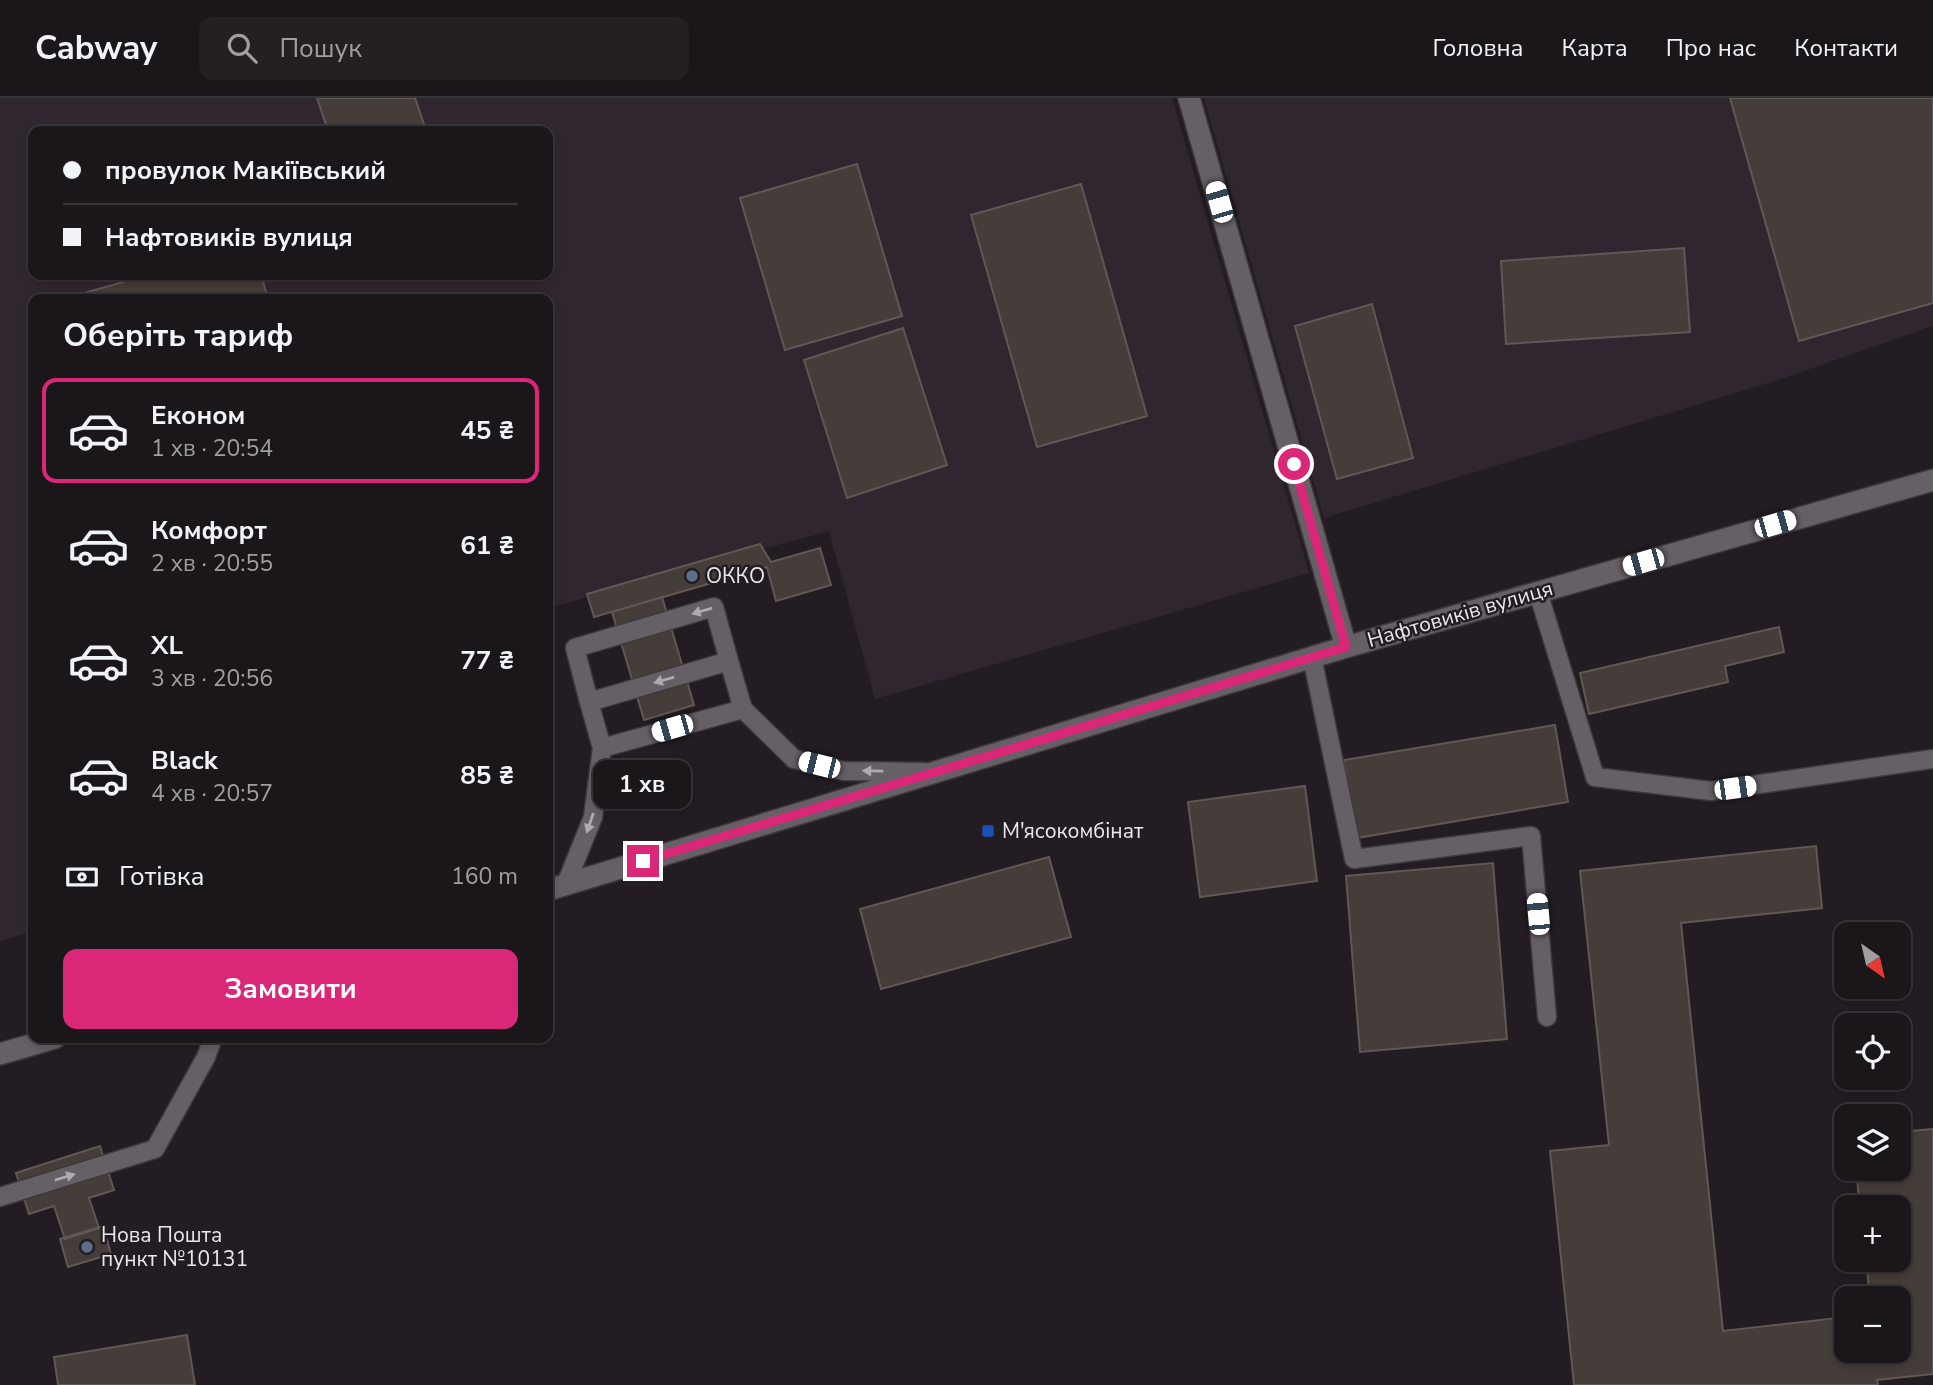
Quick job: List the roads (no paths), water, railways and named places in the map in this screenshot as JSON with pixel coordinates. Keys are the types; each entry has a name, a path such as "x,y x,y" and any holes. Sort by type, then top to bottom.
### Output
{"street":[{"path":"1189,98 1346,647"},
{"name":"Нафтовиків вулиця","path":"557,887 942,772 1312,657 1933,480"},
{"path":"0,1054 38,1043"}],"lane":[{"path":"1538,592 1595,777 1711,791 1933,759"},
{"path":"557,887 593,817 602,748 575,648 638,629 714,607 743,709 794,758 844,771 942,772"},
{"path":"1312,657 1354,859 1531,836 1547,1017"},
{"path":"589,702 729,661"},
{"path":"602,748 743,709"},
{"path":"0,1197 155,1149 212,1043"}],"place":[{"name":"ОККО","path":"692,576"},
{"name":"М'ясокомбінат","path":"988,831"},
{"name":"Нова Пошта пункт №10131","path":"87,1247"}]}
